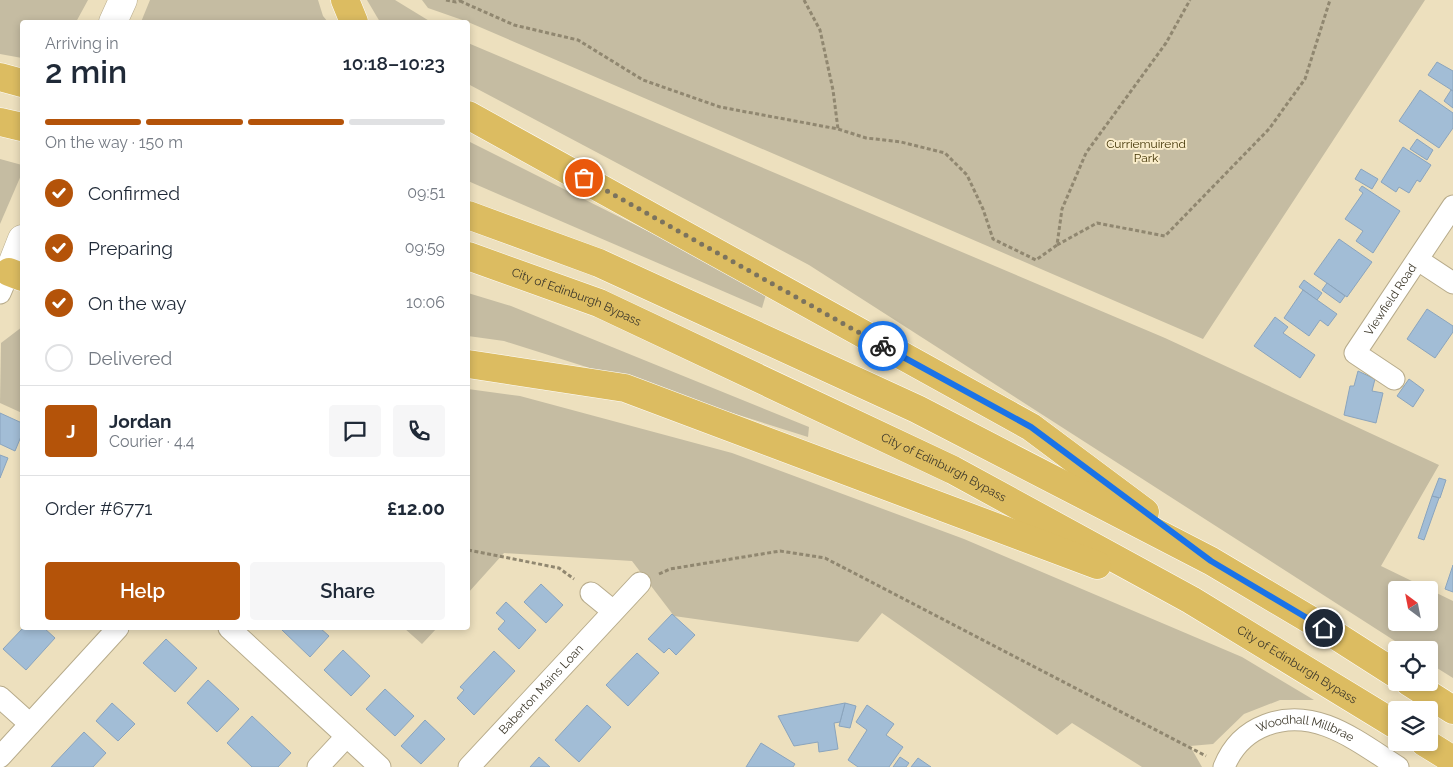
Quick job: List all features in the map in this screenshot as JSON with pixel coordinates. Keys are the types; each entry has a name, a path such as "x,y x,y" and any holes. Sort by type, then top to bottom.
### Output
{"highway":[{"path":"345,0 353,20"},
{"path":"0,77 20,82"},
{"path":"470,116 1031,427 1211,561"},
{"path":"0,122 20,127"},
{"path":"470,216 599,263 917,409 1211,561 1324,628 1388,669"},
{"name":"City of Edinburgh Bypass","path":"470,257 599,303 935,462 1191,600 1388,720"},
{"path":"470,364 625,388 1191,600"},
{"path":"1424,691 1453,710"},
{"path":"1438,751 1453,760"}],"main road":[{"path":"114,20 123,0"},
{"path":"10,281 20,246"}],"street":[{"name":"Viewfield Road","path":"1394,379 1355,354 1453,206"},
{"path":"1418,260 1453,283"},
{"name":"Baberton Mains Loan","path":"469,767 640,583"},
{"path":"591,593 613,611"},
{"path":"0,757 116,630"},
{"path":"231,630 380,767"},
{"path":"0,697 30,724"},
{"name":"Woodhall Millbrae","path":"1224,767 1233,749 1258,728 1277,721 1295,718 1325,724 1398,767"},
{"path":"318,767 346,737"}],"path":[{"path":"446,0 462,0 514,25 578,40 644,80 720,107 838,129 866,138 901,142 945,153 967,176 983,209 993,239 1036,260 1057,245 1097,223 1165,236 1269,130 1305,79 1330,0"},
{"path":"804,0 820,30 833,90 838,129"},
{"path":"1057,245 1062,209 1086,153 1166,43 1190,0"},
{"path":"470,550 559,568 591,593"},
{"path":"640,583 670,569 780,551 825,558 1224,767"}],"green space":[{"path":"0,0 88,0 77,20 20,20 20,58 0,54"},
{"path":"150,0 318,0 323,16 326,20 142,20"},
{"path":"367,0 395,0 428,20 379,20"},
{"name":"Curriemuirend Park","path":"422,0 1425,0 1203,339 470,23 470,20 462,20 428,8"},
{"path":"470,44 1165,338 1439,465 1381,566 1412,581 1388,581 1388,631 1438,631 1438,594 1453,601 1453,678 1438,669 1438,641 1395,641 809,265 470,85"},
{"path":"470,142 767,291 762,308 470,182"},
{"path":"0,159 20,164 20,178 0,224"},
{"path":"470,294 511,306 809,427 808,437 504,341 470,336"},
{"path":"20,329 20,412 0,403 1,343"},
{"path":"470,389 520,396 732,453 964,539 1242,657 1314,700 1280,700 1244,714 1213,744 1190,746 1202,767 1142,767 1072,723 1057,735 882,613 858,642 674,616 632,561 504,553 470,591"},
{"path":"406,630 435,630 422,644"}],"building":[{"path":"1437,62 1453,71 1453,91 1428,75"},
{"path":"1420,90 1453,113 1453,128 1439,148 1399,121"},
{"path":"1451,90 1453,91 1453,108 1444,101"},
{"path":"1417,139 1433,150 1427,160 1410,149"},
{"path":"1403,147 1431,165 1420,182 1417,180 1409,193 1399,187 1396,192 1381,182"},
{"path":"1361,169 1378,179 1372,189 1355,179"},
{"path":"1362,186 1400,211 1373,253 1356,241 1363,231 1345,219 1363,193 1359,190"},
{"path":"1339,239 1372,262 1347,297 1314,274"},
{"path":"1304,280 1322,293 1317,300 1299,287"},
{"path":"1327,283 1345,296 1340,303 1322,290"},
{"path":"1303,290 1337,314 1328,326 1320,320 1309,336 1284,318"},
{"path":"1427,309 1453,326 1453,332 1435,358 1407,339"},
{"path":"1275,317 1288,327 1283,333 1315,355 1300,378 1254,346"},
{"path":"1358,371 1375,379 1372,391 1383,393 1376,423 1344,415 1350,386 1354,386"},
{"path":"1409,379 1424,390 1413,407 1397,396"},
{"path":"0,413 20,422 20,439 15,451 0,444"},
{"path":"0,455 8,458 0,478"},
{"path":"1439,478 1446,480 1440,498 1432,496"},
{"path":"1432,496 1439,498 1424,540 1418,538"},
{"path":"1453,565 1453,592 1445,589"},
{"path":"541,584 563,605 546,623 524,602"},
{"path":"506,602 536,630 519,649 498,629 505,621 496,613"},
{"path":"672,614 695,635 676,655 669,648 664,653 648,639"},
{"path":"21,630 46,630 55,638 26,670 3,649"},
{"path":"282,630 322,630 329,636 310,657"},
{"path":"166,639 197,668 175,692 143,663"},
{"path":"343,650 370,676 351,696 324,670"},
{"path":"494,651 515,671 474,715 457,698 464,690 460,687"},
{"path":"637,653 659,673 628,706 606,685"},
{"path":"208,680 239,709 217,732 187,703"},
{"path":"385,689 414,716 395,736 366,709"},
{"path":"112,703 135,724 118,741 96,721"},
{"path":"845,703 856,706 850,728 839,726"},
{"path":"845,703 840,722 834,723 838,749 819,752 818,742 794,746 778,716"},
{"path":"587,705 611,727 579,762 555,740"},
{"path":"867,705 894,724 886,735 903,747 889,767 858,767 848,760 867,730 856,722"},
{"path":"252,716 291,753 278,767 252,767 227,743"},
{"path":"425,720 445,739 421,764 401,746"},
{"path":"84,732 106,753 93,767 51,767"},
{"path":"761,743 795,764 793,767 746,767"},
{"path":"539,757 550,767 530,767"},
{"path":"900,757 909,763 906,767 893,767"},
{"path":"918,758 931,767 911,767"}],"way so far":[{"path":"584,178 883,346"}],"route":[{"path":"883,346 1031,427 1211,561 1324,628"}]}
